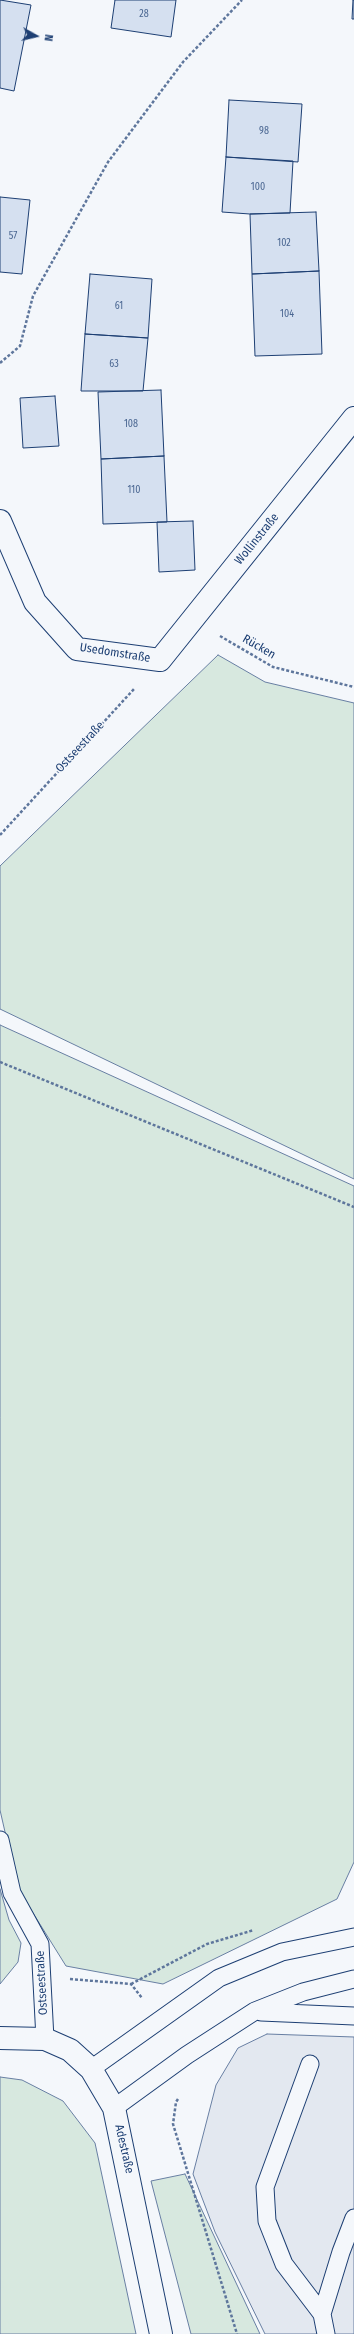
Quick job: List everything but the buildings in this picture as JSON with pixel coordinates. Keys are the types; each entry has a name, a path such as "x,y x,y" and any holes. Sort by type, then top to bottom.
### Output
{"street":[{"name":"Wollinstraße","path":"160,660 354,418"},
{"name":"Usedomstraße","path":"0,521 35,602 77,649 160,660"},
{"name":"Adestraße","path":"0,2038 45,2039 70,2050 91,2069 114,2108 160,2334"}],"lane":[{"name":"Ostseestraße","path":"0,1840 12,1893 40,1944 45,2039"},
{"path":"91,2069 218,1978 282,1952 354,1937"},
{"path":"114,2108 187,2055 255,2011 303,1992 354,1979"},
{"path":"255,2011 354,2016"},
{"path":"310,2064 266,2187 266,2221 284,2264 322,2314 326,2334"},
{"path":"322,2314 341,2252 354,2218"}],"path":[{"path":"0,363 20,346 33,296 108,162 183,62 242,0"},
{"name":"Rücken","path":"215,638 222,635 273,667 354,687"},
{"name":"Ostseestraße","path":"0,835 160,660"},
{"path":"0,1062 354,1207"},
{"path":"42,1977 131,1984 160,2020"},
{"path":"181,2096 176,2102 173,2124 237,2334"}],"shaded area":[{"path":"218,655 265,682 354,703 354,1179 0,1009 0,866"},
{"path":"0,1025 354,1186 354,1862 337,1899 163,1984 66,1966 18,1889 0,1810"},
{"path":"0,1889 9,1920 21,1943 18,1962 0,1984"},
{"path":"267,2034 354,2037 354,2334 265,2334 215,2232 193,2174 216,2085 238,2048"},
{"path":"0,2077 22,2080 63,2101 95,2143 136,2334 0,2334"},
{"path":"185,2174 260,2334 191,2334 151,2181"}]}
